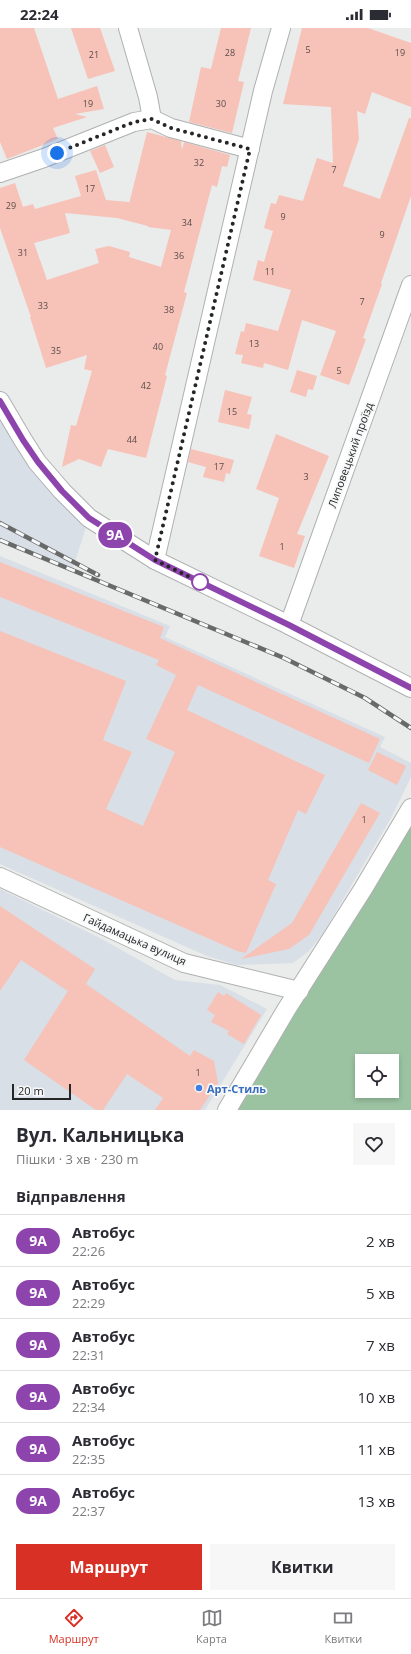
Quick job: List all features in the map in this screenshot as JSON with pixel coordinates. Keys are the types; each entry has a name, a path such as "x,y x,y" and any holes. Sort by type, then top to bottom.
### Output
{"street":[{"path":"128,28 148,97 152,119"},
{"path":"155,560 263,91 281,28"},
{"path":"0,173 44,158 134,122 152,119 171,128 250,149"},
{"name":"Липовецький проїзд","path":"289,625 411,285"},
{"path":"0,401 38,462 62,491 89,518 155,560 289,625 411,688"},
{"path":"227,1110 298,991 363,889 411,808"},
{"name":"Гайдамацька вулиця","path":"0,877 184,963 298,991"}],"shaded area":[{"path":"0,401 89,518 72,571 0,541"},
{"path":"0,556 170,626 165,637 385,737 380,747 411,763 411,777 391,818 322,935 308,952 293,963 237,965 207,956 0,864"},
{"path":"0,889 98,937 175,980 220,985 267,1009 205,1110 0,1110"}],"green space":[{"path":"411,808 411,1110 227,1110"}],"building":[{"path":"0,28 34,28 58,99 97,86 104,109 75,114 87,117 53,128 58,139 7,159 0,142"},
{"path":"71,28 100,28 115,71 88,79"},
{"path":"221,28 251,28 238,81 244,82 232,133 189,122 201,67 211,69"},
{"path":"302,28 368,28 411,43 411,107 372,92 365,114 357,111 359,139 343,186 380,199 409,118 411,118 411,196 363,338 366,339 349,385 320,375 336,331 302,320 288,370 264,363 263,368 241,363 243,355 235,354 241,331 244,332 246,323 278,331 291,290 253,280 258,260 264,262 273,231 264,228 271,203 276,204 279,195 303,201 317,158 333,163 331,107 283,104"},
{"path":"147,132 181,141 182,150 184,142 230,155 227,167 222,166 217,187 212,185 184,292 187,293 165,375 167,376 146,458 108,449 101,467 79,459 62,467 71,425 76,426 92,371 84,369 87,355 46,368 31,317 0,228 0,188 15,183 23,207 33,204 35,209 81,196 75,176 96,170 106,200 129,202 129,204","holes":["65,213 117,218 148,227 172,230 161,267 129,257 130,252 109,246 95,249 99,263 47,280 34,243 70,233"]},
{"path":"105,145 114,167 100,173 90,151"},
{"path":"297,370 317,376 313,390 308,389 306,397 290,392"},
{"path":"225,390 252,397 247,414 252,415 249,429 218,422"},
{"path":"276,434 329,456 297,534 305,536 294,568 259,556 279,498 256,489"},
{"path":"191,449 234,460 230,474 226,473 224,482 203,477 206,467 188,462"},
{"path":"0,562 164,627 160,638 380,739 369,763 198,685 187,710 325,775 306,814 298,810 268,880 276,884 246,953 237,951 0,847 0,631 126,681 103,740 132,752 106,809 143,826 175,752 146,739 176,675 156,665 159,660 0,597"},
{"path":"377,752 406,766 397,785 368,770"},
{"path":"361,803 380,813 309,935 289,949 241,959 292,923"},
{"path":"0,906 95,969 86,984 190,1056 194,1050 214,1061 218,1083 200,1110 155,1110 163,1098 127,1074 103,1110 96,1110 24,1060 68,991 21,960 0,991"},
{"path":"218,992 224,996 226,993 261,1015 244,1044 227,1034 229,1031 211,1022 215,1015 207,1010"}],"railway":[{"path":"0,523 98,575"},
{"path":"0,540 284,658 365,698 411,728"}],"bus line":[{"name":"9А","path":"0,401 38,462 62,491 89,518 155,560 289,625 411,688"}],"place":[{"name":"Арт-Стиль","path":"199,1088"}],"route":[{"path":"57,153 134,122 152,119 171,128 250,149 155,560 200,582"}]}
